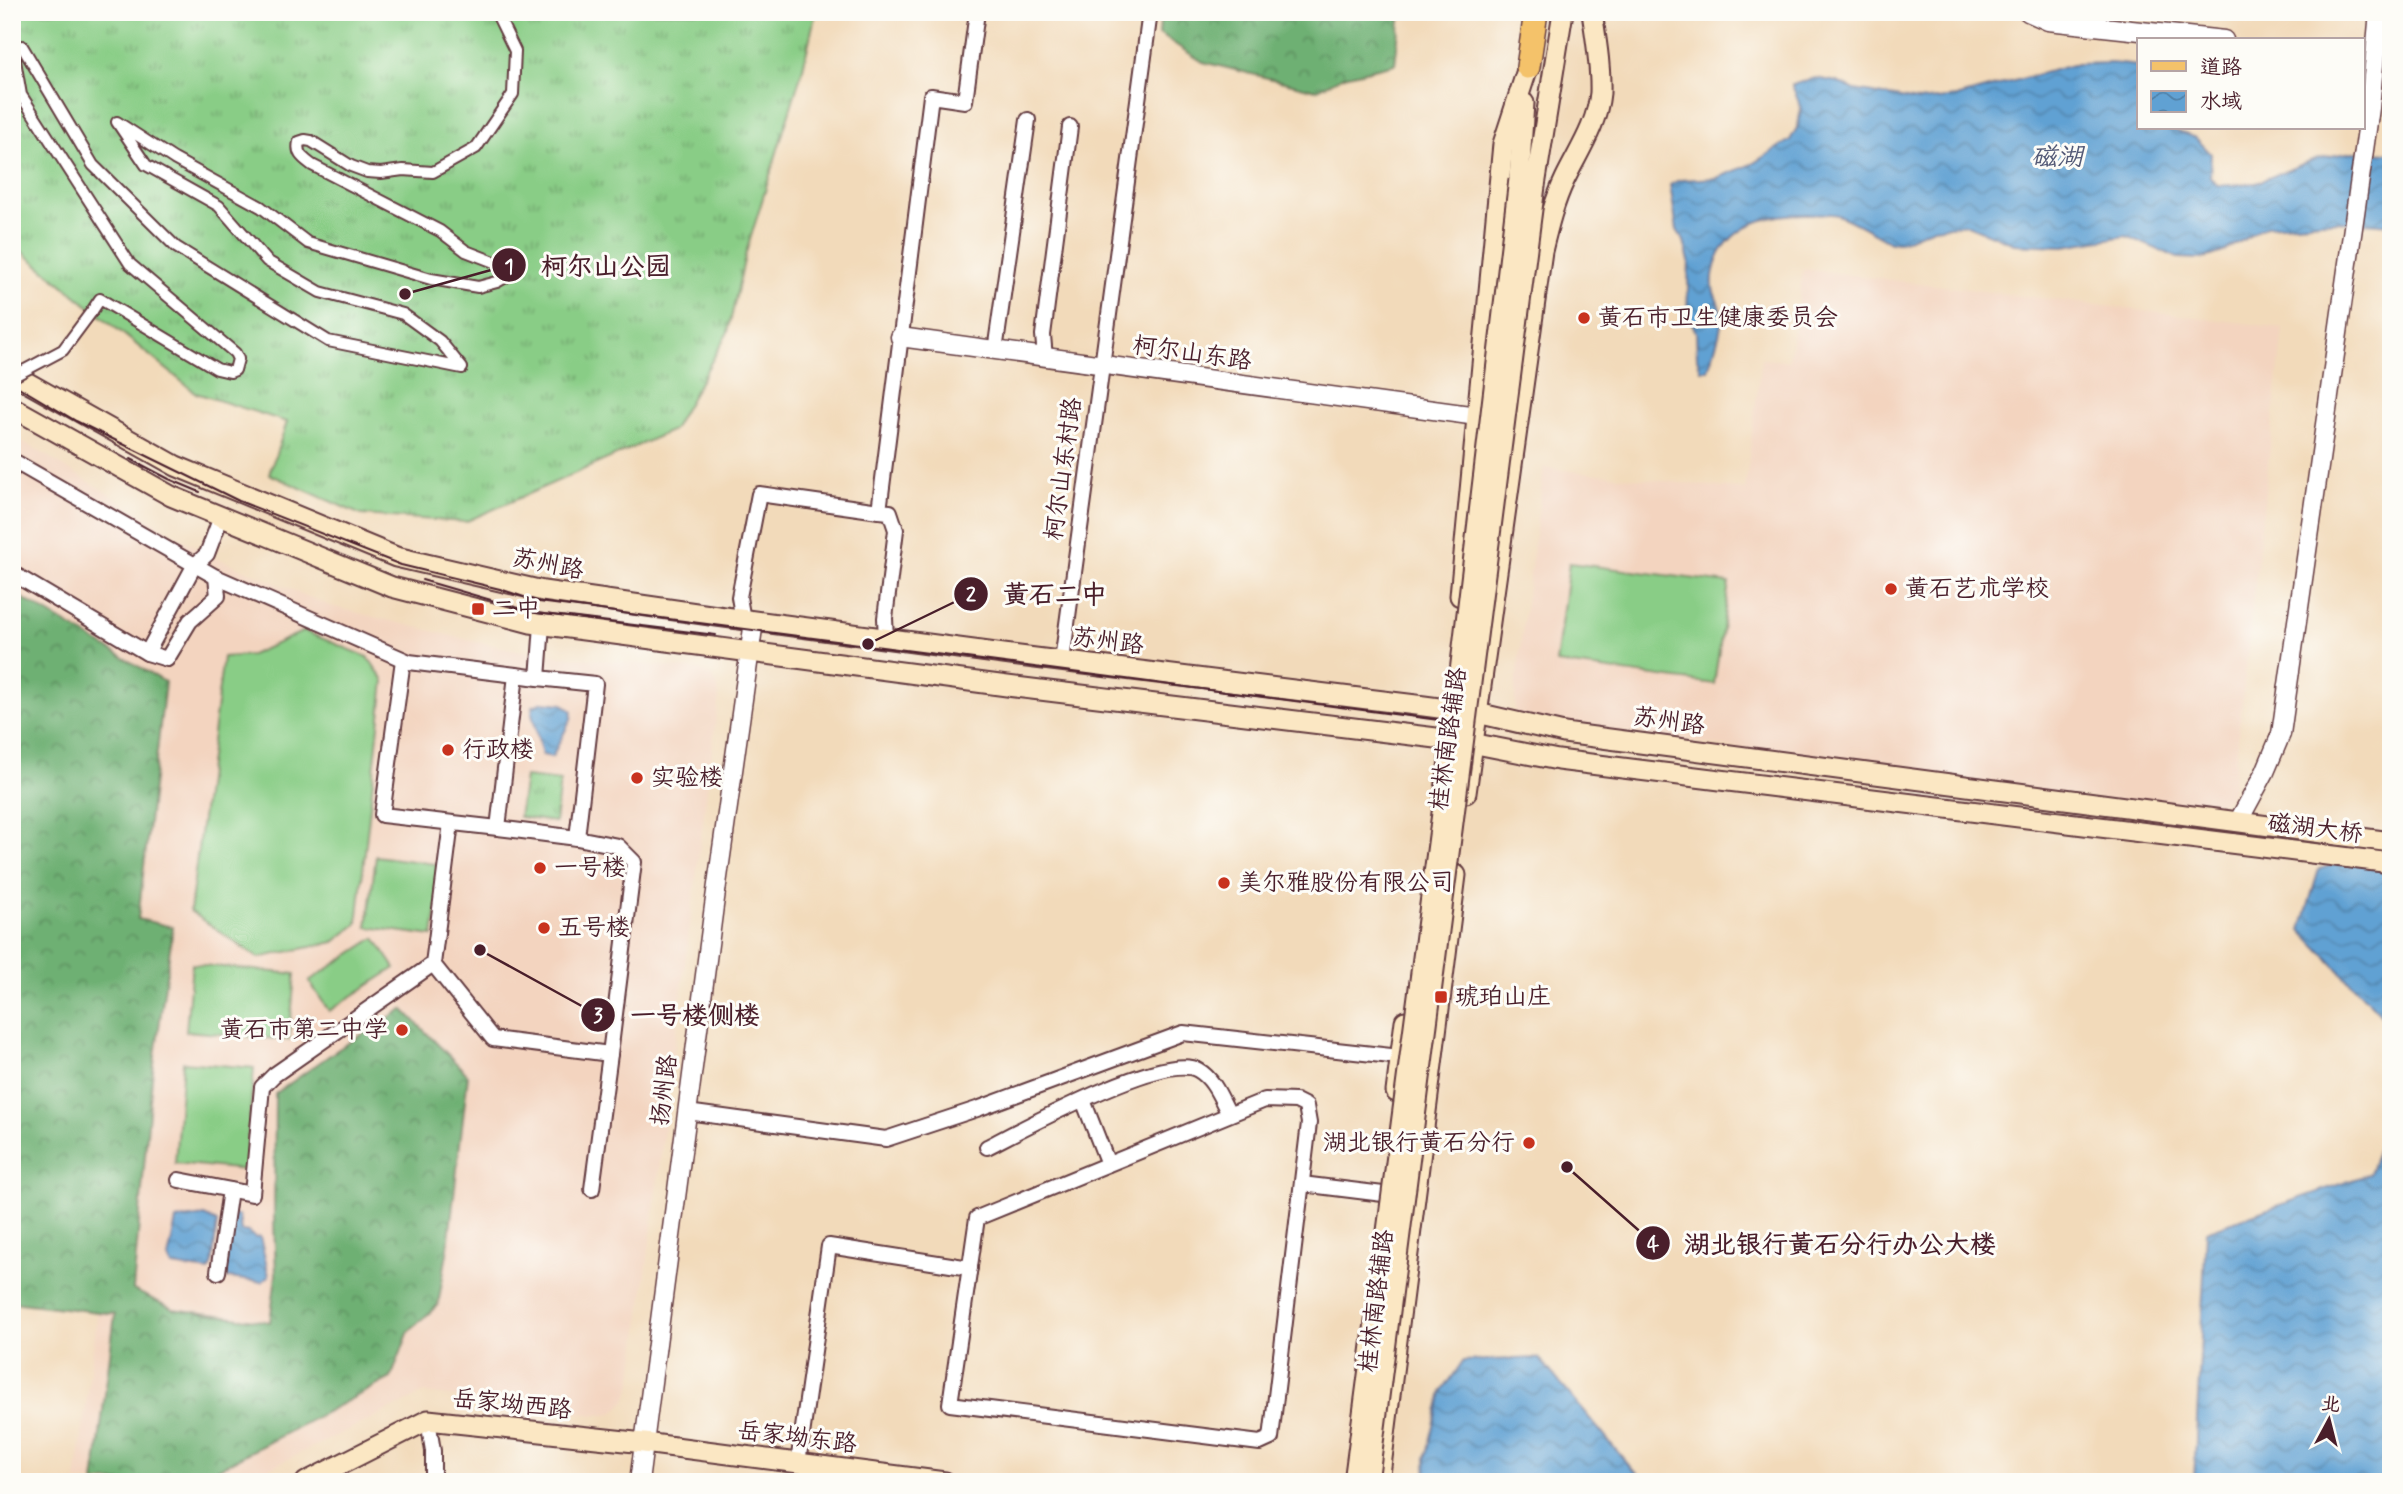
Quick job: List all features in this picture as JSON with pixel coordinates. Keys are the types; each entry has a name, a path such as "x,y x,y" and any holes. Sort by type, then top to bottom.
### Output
{"main road":[{"path":"1368,1482 1527,182 1528,68 1536,12"},
{"path":"1351,1482 1527,182 1563,12"},
{"name":"桂林南路辅路","path":"1379,1482 1477,713 1542,251 1550,215 1564,180 1589,135 1600,95 1592,12"},
{"name":"桂林南路辅路","path":"1351,1482 1400,1057 1449,710 1503,144 1528,68"},
{"name":"苏州路","path":"12,375 176,466 396,557 543,591 748,621 1477,713 1564,733 2238,822"},
{"name":"苏州路","path":"12,407 171,496 221,517 392,587 542,625 1445,740 1558,760 2234,843"},
{"name":"磁湖大桥","path":"2238,822 2391,842"},
{"name":"磁湖大桥","path":"2234,843 2391,863"},
{"name":"岳家坳西路","path":"306,1482 428,1420 644,1443"},
{"name":"岳家坳东路","path":"644,1443 945,1482"}],"street":[{"path":"12,375 63,350 100,299 217,369 230,372 238,359 130,264 21,94 13,49 22,46 93,165 176,247 328,341 462,368 440,341 403,314 320,292 267,261 219,206 146,165 117,122 174,159 261,207 308,243 422,277 478,287 497,282 506,276 502,265 466,251 439,230 312,164 299,155 297,148 299,142 311,141 351,166 367,172 381,173 403,170 433,172 475,148 513,94 515,51 496,12"},
{"path":"879,511 931,96 965,100 977,12"},
{"name":"柯尔山东村路","path":"1062,661 1150,12"},
{"path":"2028,12 2048,21 2205,38"},
{"path":"2238,822 2265,772 2281,734 2370,108 2368,56 2379,12"},
{"path":"995,351 1028,120"},
{"path":"1045,358 1043,335 1070,127"},
{"name":"柯尔山东路","path":"900,337 1477,416"},
{"path":"12,470 17,463 216,578 403,660 595,684 577,838"},
{"path":"748,621 739,597 759,494 890,512 896,530 885,618 886,639"},
{"path":"148,653 194,566 206,554 221,517"},
{"path":"12,573 148,653 167,659 190,621 218,596 216,578"},
{"name":"扬州路","path":"639,1482 750,652 748,621"},
{"path":"538,678 542,625"},
{"path":"403,660 382,815 618,845 634,862 592,1189"},
{"path":"498,828 516,675"},
{"path":"451,823 433,964 493,1039 610,1054"},
{"path":"179,1180 252,1194 262,1087 274,1074 433,964"},
{"path":"687,1112 886,1139 980,1108 1183,1033 1400,1057"},
{"path":"987,1147 1138,1076 1176,1066 1197,1069 1205,1076 1212,1083 1229,1114"},
{"path":"1083,1100 1108,1164"},
{"path":"1265,1100 1296,1101 1306,1107 1309,1123 1271,1438 1260,1443 950,1404 977,1218 1229,1114 1265,1100"},
{"path":"1302,1184 1383,1194"},
{"path":"218,1272 230,1190"},
{"path":"798,1463 829,1246 970,1268"},
{"path":"428,1420 433,1451 433,1482"}],"shaded area":[{"name":"黄石艺术学校","path":"1803,269 2283,328 2232,794 2204,814 1515,717 1515,687 1544,468 1745,490 1761,359 1789,361"},
{"name":"黄石市第二中学","path":"17,438 207,554 330,606 531,653 699,670 709,675 717,684 719,695 632,1383 626,1400 613,1413 596,1415 424,1393 241,1482 76,1482 96,1326 165,682 12,592 12,445"}],"green space":[{"path":"12,12 816,12 803,68 745,256 728,332 673,430 465,522 361,515 269,474 287,422 196,393 15,246 12,241"},
{"path":"1161,12 1401,12 1395,64 1344,76 1316,90 1203,62 1159,34"},
{"path":"1569,563 1729,583 1714,684 1556,663"},
{"path":"12,592 165,682 138,919 173,927 152,1078 133,1290 173,1309 270,1322 276,1275 275,1094 337,1050 403,1009 468,1075 448,1247 438,1305 409,1331 391,1378 193,1482 94,1482 115,1314 12,1302"},
{"path":"304,631 368,657 384,681 357,924 334,942 258,958 190,911 223,657 251,655"},
{"path":"525,777 560,781 555,822 519,817"},
{"path":"376,856 443,865 433,936 367,927"},
{"path":"375,938 395,968 329,1011 309,981"},
{"path":"192,964 295,974 289,1040 186,1031"},
{"path":"183,1062 254,1068 245,1170 175,1163"}],"water":[{"name":"磁湖","path":"2076,64 2137,66 2137,130 2174,130 2196,138 2211,154 2210,177 2218,186 2256,183 2315,159 2352,152 2391,153 2391,225 2336,221 2266,226 2223,252 2202,259 2178,258 2126,236 2064,246 2014,244 1965,224 1933,228 1900,242 1890,242 1850,220 1833,214 1773,217 1733,236 1717,261 1713,283 1721,313 1721,327 1708,370 1701,370 1697,358 1696,332 1687,313 1689,261 1684,241 1677,230 1670,185 1679,180 1717,178 1752,164 1790,140 1798,126 1801,108 1792,85 1816,78 1837,82 1855,90 1918,101 1956,97"},
{"path":"543,702 563,704 572,711 571,719 552,757 542,755 532,713 533,706"},
{"path":"2361,856 2391,862 2391,1039 2386,1020 2301,930 2319,869"},
{"path":"2391,1112 2391,1482 2194,1482 2206,1231 2369,1174"},
{"path":"233,1214 239,1216 241,1231 248,1232 255,1238 260,1237 269,1276 262,1282 228,1278 225,1268"},
{"path":"204,1216 217,1222 212,1266 209,1271 172,1266 168,1258 176,1220"},
{"path":"1539,1358 1632,1469 1648,1482 1427,1482 1426,1458 1442,1392 1463,1361"}],"tram line":[{"path":"12,383 76,421 239,501 401,565 500,589 539,602 1454,722 1461,730 1460,755 1365,1482"},
{"path":"131,459 200,492"},
{"path":"422,580 536,613 716,635"}],"place":[{"name":"柯尔山公园","path":"405,294"},
{"name":"黄石市卫生健康委员会","path":"1584,318"},
{"name":"黄石艺术学校","path":"1891,589"},
{"name":"二中","path":"478,609"},
{"name":"黄石二中","path":"868,644"},
{"name":"行政楼","path":"448,750"},
{"name":"实验楼","path":"637,778"},
{"name":"一号楼","path":"540,868"},
{"name":"美尔雅股份有限公司","path":"1224,883"},
{"name":"五号楼","path":"544,928"},
{"name":"一号楼侧楼","path":"480,950"},
{"name":"琥珀山庄","path":"1441,997"},
{"name":"黄石市第二中学","path":"402,1030"},
{"name":"湖北银行黄石分行","path":"1529,1143"},
{"name":"湖北银行黄石分行办公大楼","path":"1567,1167"}]}
